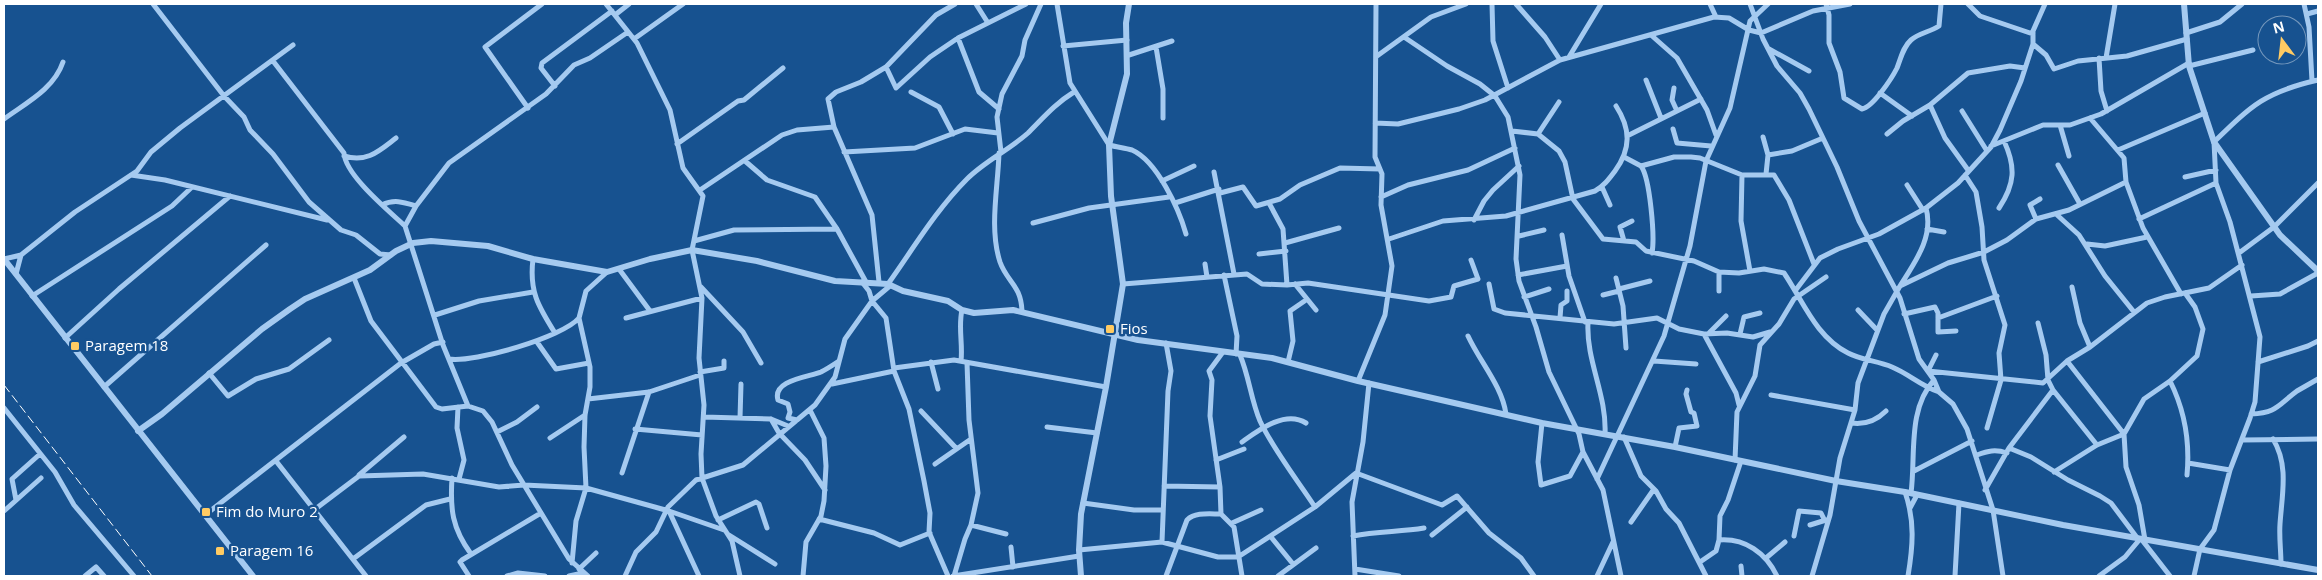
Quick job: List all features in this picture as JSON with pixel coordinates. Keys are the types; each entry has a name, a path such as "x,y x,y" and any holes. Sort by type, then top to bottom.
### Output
{"street":[{"path":"153,4 224,96 244,118 250,130 273,154 309,202 341,230 356,235 375,251 391,255"},
{"path":"528,108 485,47 542,4"},
{"path":"606,4 634,39 666,102 673,121 683,168 700,190 703,200 692,250 702,298 700,374 704,417 702,478 718,520 734,548 740,576"},
{"path":"555,86 541,68 542,63 613,13 629,4"},
{"path":"634,39 683,4"},
{"path":"879,282 872,215 844,152 834,126 828,102 830,96 861,82 886,67 936,15 955,4"},
{"path":"976,4 988,23"},
{"path":"886,67 896,88 930,57 958,38 1026,4"},
{"path":"1022,311 1019,291 1000,261 995,221 1000,152 998,134 999,109 1002,94 1020,60 1025,40 1041,4"},
{"path":"1057,4 1063,46 1074,92 1109,145 1136,154 1162,181 1175,203 1186,234"},
{"path":"1081,576 1079,553 1083,503 1116,335 1123,284 1112,205 1109,145 1127,74 1129,54 1126,24 1129,4"},
{"path":"1358,381 1382,324 1392,266 1381,197 1382,174 1375,157 1376,4"},
{"path":"1377,56 1432,17 1466,4"},
{"path":"1492,4 1493,41 1508,88"},
{"path":"1516,4 1545,37 1560,60"},
{"path":"1569,58 1601,4"},
{"path":"1710,4 1716,17"},
{"path":"1750,4 1768,48 1778,66 1800,93 1823,138 1868,239 1895,292 1900,298 1919,359 1934,380 1939,392"},
{"path":"1597,480 1615,436 1654,361 1686,260 1706,161 1711,146 1724,124 1730,108 1747,29 1755,14 1768,4"},
{"path":"1375,124 1398,124 1459,109 1494,96 1560,60 1716,17 1729,18 1747,29 1761,33 1827,6 1850,4"},
{"path":"1827,6 1829,43 1840,72 1845,100 1864,109 1880,93 1896,70 1912,39 1939,26 1941,4"},
{"path":"1968,4 1980,16 2033,34"},
{"path":"1700,562 1716,551 1719,540 1720,516 1728,500 1738,460 1736,417 1739,405 1755,376 1760,344 1796,294 1814,264 1826,253 1868,239 1924,209 1946,194 1989,149 1997,136 2025,68 2033,44 2033,34 2044,4"},
{"path":"2106,58 2115,4"},
{"path":"2184,4 2189,65 2214,142 2216,182 2239,253 2260,337 2251,414 2230,470 2214,530 2200,549 2194,576"},
{"path":"2033,44 2046,55 2054,69 2078,61 2146,51 2220,22 2242,4"},
{"path":"2304,4 2307,14 2312,82"},
{"path":"2307,14 2318,11"},
{"path":"405,226 416,206 454,159 528,108 555,86 574,65 590,58 628,32"},
{"path":"1651,35 1677,58 1702,98 1716,135"},
{"path":"1404,37 1447,66 1480,84 1503,106 1512,131 1520,166 1520,212 1516,259 1518,276 1546,366 1576,429 1583,452 1605,496 1621,576"},
{"path":"958,38 979,92 999,109"},
{"path":"1063,46 1127,40"},
{"path":"1129,54 1172,41"},
{"path":"253,576 4,259 21,255 67,218 137,171 151,152 293,45"},
{"path":"1156,47 1163,89 1163,118"},
{"path":"1768,48 1809,71"},
{"path":"1989,149 2043,126 2070,125 2107,111 2189,65 2253,50"},
{"path":"2099,58 2100,84 2107,111"},
{"path":"273,61 292,82 367,191 405,226 443,342 468,406"},
{"path":"4,119 48,87 58,74 63,62"},
{"path":"1887,134 1930,105 1968,73 2010,66 2025,68"},
{"path":"677,144 738,101 744,100 783,68"},
{"path":"1646,80 1661,118"},
{"path":"2214,142 2258,101 2274,93 2318,80"},
{"path":"1674,88 1672,100 1677,111"},
{"path":"911,92 939,107 953,134"},
{"path":"625,576 636,552 656,532 668,511 690,485 702,478 743,464 779,433 810,410 832,384 846,339 872,301 890,285 940,211 965,181 1000,152 1027,134 1061,100 1074,92"},
{"path":"1880,93 1912,116"},
{"path":"1628,135 1702,98"},
{"path":"1538,134 1559,102"},
{"path":"1930,105 1945,138 1976,192 1985,264 2005,325 1999,353 2001,380 1987,428"},
{"path":"1389,239 1443,221 1506,216 1602,188 1624,157 1628,135 1616,106"},
{"path":"1962,111 1989,149"},
{"path":"2118,150 2205,113"},
{"path":"2090,118 2118,150 2125,163 2126,182 2147,237 2183,294 2195,307 2203,329 2203,336 2197,356 2170,382 2144,399 2124,434 2126,467 2139,505 2141,540 2125,557 2099,576"},
{"path":"2060,124 2069,156"},
{"path":"700,190 782,135 797,130 834,126"},
{"path":"844,152 915,148 965,129 998,134"},
{"path":"1673,130 1677,143 1711,146"},
{"path":"1512,131 1538,134 1562,154 1573,198 1603,239 1636,242 1652,253 1686,260 1719,272 1769,269 1784,273 1816,324 1829,339 1850,354 1893,367 1927,388 1939,392 1953,404 1972,441 1985,490 1993,510 2003,576"},
{"path":"1997,136 2002,142 2013,166 2010,188 2000,208"},
{"path":"1763,137 1768,155 1766,174"},
{"path":"344,156 366,158 374,155 396,138"},
{"path":"1768,155 1792,151 1823,138"},
{"path":"2214,142 2274,226 2294,250 2318,272 2280,294 2251,296"},
{"path":"1381,197 1408,185 1468,170 1515,148"},
{"path":"1624,157 1641,166 1647,176 1652,253"},
{"path":"1641,166 1674,157 1691,157 1742,175 1774,175 1789,200 1814,264"},
{"path":"745,161 767,180 815,197 837,229 869,291 872,301 886,318 894,369 903,389 911,416 929,504 930,533 948,576"},
{"path":"2058,165 2080,204"},
{"path":"1162,181 1194,166"},
{"path":"1474,220 1493,190 1520,166"},
{"path":"1175,203 1219,191 1243,188 1255,205 1269,203 1292,192 1300,185 1340,168 1380,168"},
{"path":"2185,178 2216,170"},
{"path":"1214,172 1234,274"},
{"path":"130,175 165,180 191,188 328,220"},
{"path":"1742,175 1741,221 1750,271"},
{"path":"1900,286 1948,263 1984,252 2008,240 2036,219 2056,214 2126,182"},
{"path":"2139,219 2216,182"},
{"path":"2239,253 2274,226 2318,183"},
{"path":"1814,576 1854,410 1858,383 1877,330 1895,292 1919,256 1927,229 1928,217 1907,185"},
{"path":"32,296 172,206 191,188"},
{"path":"1602,188 1610,205"},
{"path":"65,338 119,289 230,196"},
{"path":"1033,223 1089,208 1170,197"},
{"path":"2036,219 2030,205 2040,198"},
{"path":"382,205 389,202 399,202 416,206"},
{"path":"1269,203 1283,229 1287,285"},
{"path":"2056,214 2086,244 2105,276 2134,312"},
{"path":"1624,241 1620,227 1632,221"},
{"path":"1285,243 1340,228"},
{"path":"694,241 734,230 837,229"},
{"path":"1927,229 1944,232"},
{"path":"1518,236 1544,230"},
{"path":"1562,234 1567,266 1586,323 1588,349 1604,405 1605,434"},
{"path":"2086,244 2105,246 2147,237"},
{"path":"138,431 162,414 262,329 305,299 370,270 411,244 431,241 477,245 533,259 607,272 650,259 692,250 757,261 824,279 879,282 903,291 948,301 962,310 982,313 1022,311 1116,335 1288,362 1358,381 1542,423 1675,447 1836,481 1911,493 2141,540 2318,570"},
{"path":"104,387 266,245"},
{"path":"1259,254 1286,251"},
{"path":"16,274 21,255"},
{"path":"533,259 533,292 537,304 555,333"},
{"path":"1123,284 1247,274 1262,284 1287,285 1308,283 1430,301 1451,298 1454,286 1478,278 1471,260"},
{"path":"1205,264 1207,277"},
{"path":"1928,371 2039,384 2048,380 2066,362 2090,347 2134,312 2158,299 2200,291 2217,284 2242,265"},
{"path":"1518,276 1567,266"},
{"path":"619,269 650,311"},
{"path":"572,564 576,521 586,488 585,415 588,399 589,363 579,318 586,291 607,272"},
{"path":"1719,272 1719,291"},
{"path":"1224,275 1236,330 1238,354 1247,373 1255,408 1264,428 1315,507"},
{"path":"1796,294 1826,277"},
{"path":"354,278 371,321 401,363 438,409 468,406 483,411 497,432 512,465 572,564 583,573"},
{"path":"1616,278 1624,323 1626,348"},
{"path":"1603,295 1650,281"},
{"path":"1295,284 1316,310"},
{"path":"1489,284 1494,309 1505,313 1560,318 1586,323 1624,323 1651,317 1667,322 1679,329 1707,334 1740,334 1753,337 1770,332"},
{"path":"700,286 743,332 761,363"},
{"path":"2072,287 2080,323 2090,347"},
{"path":"1524,297 1549,289"},
{"path":"1560,318 1561,305 1567,301 1567,291"},
{"path":"435,314 479,301 533,292"},
{"path":"1938,318 1997,296"},
{"path":"626,318 702,298"},
{"path":"1288,362 1293,341 1290,311 1306,300"},
{"path":"1904,314 1935,307 1938,318 1938,332 1956,331"},
{"path":"961,361 963,344 960,326 962,310"},
{"path":"1858,310 1877,330"},
{"path":"1740,334 1744,317 1760,313"},
{"path":"1707,334 1726,316"},
{"path":"450,359 470,358 537,342 579,318"},
{"path":"2038,323 2046,355 2048,380 2097,445"},
{"path":"1707,334 1736,393 1739,405"},
{"path":"1468,336 1477,356 1500,393 1506,414"},
{"path":"209,373 228,396 256,379 289,369 329,340"},
{"path":"2258,362 2318,341"},
{"path":"205,515 401,363 429,347 443,342"},
{"path":"537,342 556,369 589,363"},
{"path":"1162,542 1168,391 1171,371 1166,343"},
{"path":"1221,514 1220,487 1210,416 1212,380 1209,370 1223,352"},
{"path":"1928,371 1936,355"},
{"path":"832,384 894,369 947,360 1106,387"},
{"path":"588,399 649,392 700,374 724,368 724,361"},
{"path":"1654,361 1696,364"},
{"path":"798,420 788,418 790,412 788,404 778,400 778,392 789,382 820,372 839,362"},
{"path":"931,362 938,389"},
{"path":"2066,362 2124,434"},
{"path":"967,364 971,439 978,493 971,525 954,576 1013,567 1079,553 1162,542 1218,557 1238,557 1315,507 1356,473"},
{"path":"2251,414 2276,410 2296,392 2318,379"},
{"path":"1908,576 1913,529 1910,508 1914,471 1915,424 1927,388 1934,380"},
{"path":"2170,382 2185,428 2188,463 2187,475"},
{"path":"1355,576 1352,502 1363,442 1369,383"},
{"path":"740,418 741,384"},
{"path":"1675,447 1680,428 1697,426 1694,413 1687,399 1687,390"},
{"path":"1985,490 2008,451 2054,390"},
{"path":"622,473 635,429 649,392"},
{"path":"1771,395 1854,410"},
{"path":"497,432 517,422 537,407"},
{"path":"4,408 55,472 74,505 134,576"},
{"path":"458,408 457,428 464,460 459,479"},
{"path":"803,576 806,542 819,518 824,502 825,490 826,449 821,430 810,410"},
{"path":"921,411 956,448"},
{"path":"1851,423 1866,423 1874,420 1886,411"},
{"path":"550,438 585,415"},
{"path":"704,417 771,419 788,426"},
{"path":"771,419 779,433 805,460 825,490"},
{"path":"1242,442 1264,428 1285,420 1294,419 1306,423"},
{"path":"1542,423 1538,462 1541,485 1570,476 1583,452"},
{"path":"1047,427 1097,433"},
{"path":"635,429 702,435"},
{"path":"2054,472 2097,445 2124,434"},
{"path":"314,510 359,476 404,437"},
{"path":"1624,438 1641,476 1654,489 1682,528 1706,576"},
{"path":"935,464 971,439"},
{"path":"2273,439 2281,453 2284,469 2280,527 2281,564"},
{"path":"2242,440 2318,439"},
{"path":"1914,471 1972,441"},
{"path":"1216,460 1244,449"},
{"path":"1977,455 1990,450 1998,450 2031,457 2054,472 2111,503 2170,576"},
{"path":"16,500 12,479 40,454"},
{"path":"276,461 366,576"},
{"path":"2188,463 2230,470"},
{"path":"1356,473 1442,505 1457,496 1489,532 1522,558 1534,576"},
{"path":"359,476 423,474 499,487 524,485 586,488 668,511 725,532 775,564"},
{"path":"4,510 42,478"},
{"path":"452,478 450,499 455,530 471,554"},
{"path":"1164,486 1220,487"},
{"path":"1631,522 1654,489"},
{"path":"1910,508 1911,493"},
{"path":"353,559 426,505 450,499"},
{"path":"718,520 756,502 759,504 767,528"},
{"path":"1083,503 1134,510 1162,510"},
{"path":"1955,576 1959,503"},
{"path":"1432,536 1466,507"},
{"path":"1232,523 1261,510"},
{"path":"668,511 699,576"},
{"path":"1794,536 1799,511 1822,513 1826,520"},
{"path":"470,576 460,562 541,513"},
{"path":"1166,576 1176,545 1188,518 1200,514 1221,514 1232,523 1236,532 1242,576"},
{"path":"819,518 874,533 900,545 930,533"},
{"path":"1810,525 1826,520"},
{"path":"971,525 1006,534"},
{"path":"1353,536 1386,530 1424,528"},
{"path":"1271,537 1293,564"},
{"path":"1719,540 1736,539 1766,558 1777,576"},
{"path":"1597,576 1613,542"},
{"path":"1766,558 1786,542"},
{"path":"1011,547 1013,567"},
{"path":"1278,576 1316,548"},
{"path":"569,576 583,573 596,553"},
{"path":"1741,566 1742,576"},
{"path":"85,576 96,567 104,576"},
{"path":"1355,569 1399,576"},
{"path":"507,576 518,574 545,576"}],"railway":[{"path":"4,385 152,576"}],"place":[{"name":"Fios","path":"1110,329"},
{"name":"Paragem 18","path":"75,346"},
{"name":"Fim do Muro 2","path":"206,512"},
{"name":"Paragem 16","path":"220,551"}]}
